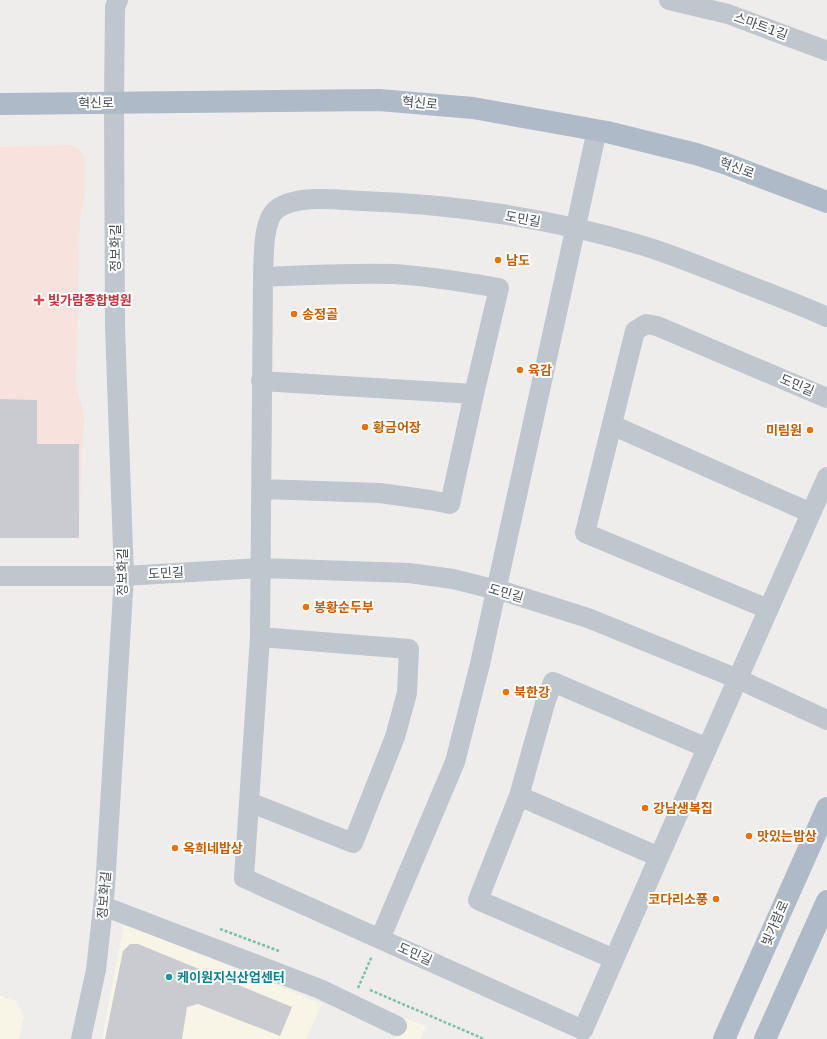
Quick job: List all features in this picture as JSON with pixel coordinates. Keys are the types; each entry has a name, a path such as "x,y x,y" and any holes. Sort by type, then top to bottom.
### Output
{"main road":[{"name":"혁신로","path":"0,104 380,100 473,108 596,130 696,154 827,202"},
{"name":"빛가람로","path":"724,1039 827,808"},
{"path":"765,1039 827,901"}],"street":[{"name":"정보화길","path":"81,1039 96,970 106,884 124,576 115,327 114,102 115,7 118,0"},
{"name":"스마트1길","path":"669,0 694,3 827,51"},
{"path":"380,939 455,762 480,664 596,130"},
{"name":"도민길","path":"827,317 689,262 644,246 532,220 436,206 384,201 329,199 298,201 277,210 270,217 265,239 263,277 260,637 244,878 583,1030 827,477"},
{"path":"261,489 380,493 450,504 499,288 444,279 395,274 332,273 263,277"},
{"name":"도민길","path":"768,609 585,533 635,331 646,324 657,326 827,398"},
{"path":"261,381 474,394"},
{"path":"612,425 811,513"},
{"name":"도민길","path":"0,576 124,576 260,568 409,573 453,579 496,590 588,618 738,679 827,720"},
{"path":"249,802 353,843 395,737 407,693 409,649 260,637"},
{"path":"614,959 478,900 520,796 546,700 553,682 707,748"},
{"path":"520,796 659,857"},
{"path":"103,906 320,989 397,1026"}],"path":[{"path":"351,1004 380,939"}],"shaded area":[{"name":"빛가람종합병원","path":"71,145 80,150 85,160 85,194 80,218 76,383 84,417 79,529 73,536 0,538 0,147"},
{"name":"케이원지식산업센터","path":"124,923 322,1004 306,1039 102,1039"},
{"path":"0,996 16,1001 24,1016 19,1039 0,1039"},
{"path":"404,1018 426,1026 420,1039 395,1039"}],"building":[{"path":"0,399 37,400 37,444 79,444 79,538 0,538"},
{"name":"케이원지식산업센터","path":"130,944 138,944 292,1007 280,1036 198,1004 187,1007 182,1039 105,1039 123,951"}],"place":[{"name":"남도","path":"498,260"},
{"name":"빛가람종합병원","path":"39,300"},
{"name":"송정골","path":"294,314"},
{"name":"육감","path":"520,370"},
{"name":"황금어장","path":"365,427"},
{"name":"미림원","path":"810,430"},
{"name":"봉황순두부","path":"306,607"},
{"name":"북한강","path":"506,692"},
{"name":"강남생복집","path":"645,808"},
{"name":"맛있는밥상","path":"749,836"},
{"name":"옥희네밥상","path":"175,848"},
{"name":"코다리소풍","path":"716,899"},
{"name":"케이원지식산업센터","path":"169,977"}]}
